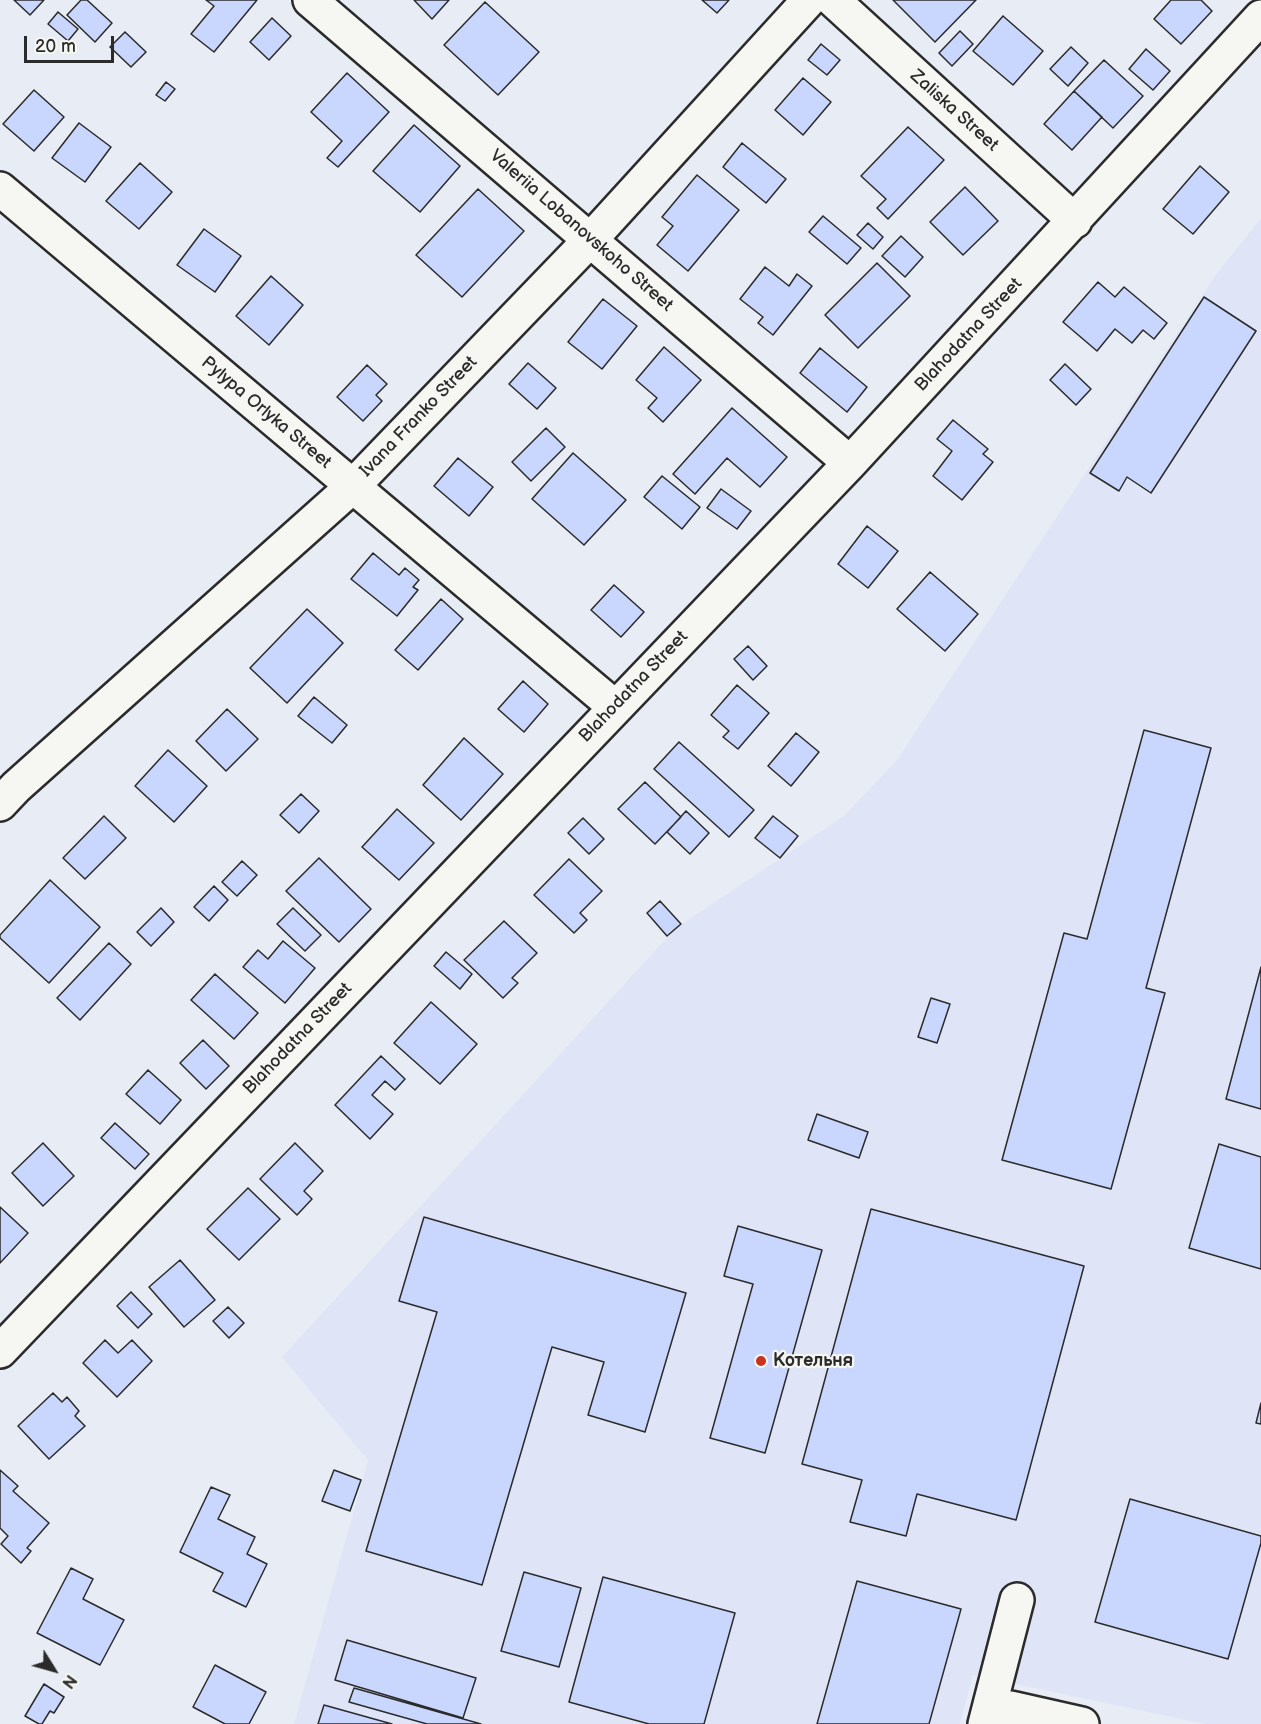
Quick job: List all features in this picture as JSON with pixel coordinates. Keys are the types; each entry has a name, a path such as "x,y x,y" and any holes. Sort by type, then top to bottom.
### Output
{"street":[{"name":"Valeriia Lobanovskoho Street","path":"310,0 850,463"},
{"name":"Ivana Franko Street","path":"5,788 353,486 591,239 809,0"},
{"name":"Zaliska Street","path":"833,0 1075,221"},
{"name":"Blahodatna Street","path":"0,1351 850,463 1261,17"},
{"name":"Pylypa Orlyka Street","path":"0,189 615,707"},
{"path":"986,1722 1017,1600"},
{"path":"986,1722 1011,1708 1082,1724"}],"shaded area":[{"path":"1261,218 1261,1724 1205,1724 973,1675 960,1724 294,1724 368,1460 282,1357 676,928 844,816 897,760 1217,273"}],"building":[{"path":"14,0 44,0 30,15"},
{"path":"81,0 87,0 112,23 95,42 67,15"},
{"path":"206,0 257,0 214,52 191,34 214,6"},
{"path":"414,0 449,0 432,19"},
{"path":"702,0 729,0 717,13"},
{"path":"893,0 976,0 935,42"},
{"path":"1171,0 1201,0 1212,11 1181,44 1154,19"},
{"path":"485,2 539,52 498,95 444,45"},
{"path":"58,12 78,29 68,41 48,24"},
{"path":"1003,16 1043,51 1013,85 973,51"},
{"path":"272,18 291,36 269,60 250,42"},
{"path":"960,31 973,44 952,66 939,53"},
{"path":"125,32 146,52 131,67 110,47"},
{"path":"821,44 840,60 827,75 808,60"},
{"path":"1071,47 1088,63 1068,86 1050,69"},
{"path":"1146,49 1170,71 1153,90 1129,69"},
{"path":"1104,60 1143,96 1113,128 1074,91"},
{"path":"347,73 389,112 338,167 327,158 342,141 311,112"},
{"path":"803,78 831,102 803,135 775,110"},
{"path":"166,82 175,89 165,101 156,95"},
{"path":"34,90 64,117 34,151 3,124"},
{"path":"1074,91 1102,117 1072,150 1044,124"},
{"path":"79,123 111,147 85,182 52,158"},
{"path":"414,125 460,166 420,212 373,171"},
{"path":"908,127 944,160 888,219 877,208 886,199 861,176"},
{"path":"742,143 786,179 766,203 723,167"},
{"path":"140,163 172,192 139,229 106,201"},
{"path":"1200,166 1229,192 1193,234 1163,209"},
{"path":"697,175 739,210 688,271 657,245 673,226 662,217"},
{"path":"965,187 998,221 963,255 930,222"},
{"path":"478,189 524,231 462,297 416,255"},
{"path":"823,216 861,248 847,264 809,232"},
{"path":"868,223 883,237 873,249 857,235"},
{"path":"204,229 241,256 215,292 177,265"},
{"path":"901,236 923,257 905,277 882,256"},
{"path":"877,263 910,296 858,348 825,315"},
{"path":"765,267 789,286 797,274 812,286 773,335 758,323 763,317 740,299"},
{"path":"271,276 303,305 269,345 236,316"},
{"path":"1098,282 1115,297 1124,287 1167,323 1154,339 1143,330 1132,343 1115,329 1097,351 1063,322"},
{"path":"1204,297 1256,331 1151,493 1127,477 1119,491 1090,473"},
{"path":"603,299 637,326 602,369 568,342"},
{"path":"664,347 701,380 663,422 648,408 657,398 636,380"},
{"path":"820,348 867,387 847,412 800,373"},
{"path":"528,363 556,388 537,409 509,384"},
{"path":"1065,364 1091,389 1076,405 1050,380"},
{"path":"367,365 387,384 376,395 382,401 363,421 337,397"},
{"path":"732,408 787,457 760,487 727,458 695,494 673,474"},
{"path":"953,420 988,449 983,454 993,462 962,500 933,476 952,451 937,439"},
{"path":"546,428 565,447 531,481 512,462"},
{"path":"573,453 626,500 584,545 532,499"},
{"path":"458,458 493,487 469,516 434,486"},
{"path":"662,476 700,507 682,529 644,497"},
{"path":"721,489 751,511 737,529 707,508"},
{"path":"867,526 898,551 868,588 838,564"},
{"path":"373,553 399,575 405,568 419,580 413,587 418,590 397,616 351,579"},
{"path":"930,572 978,614 945,651 897,609"},
{"path":"614,585 644,612 621,637 591,610"},
{"path":"441,599 463,619 418,670 395,650"},
{"path":"307,609 343,643 287,703 250,668"},
{"path":"748,646 767,666 753,680 734,659"},
{"path":"523,681 548,704 524,732 498,709"},
{"path":"737,685 769,713 738,749 723,737 729,731 711,715"},
{"path":"314,697 347,725 332,743 298,716"},
{"path":"227,709 258,739 226,771 196,741"},
{"path":"1144,730 1211,748 1146,988 1165,993 1111,1189 1002,1160 1064,933 1087,939"},
{"path":"796,733 819,752 791,786 768,766"},
{"path":"464,738 503,774 461,820 423,785"},
{"path":"679,742 754,810 729,837 654,769"},
{"path":"168,750 207,786 174,822 135,786"},
{"path":"645,782 681,817 655,844 618,809"},
{"path":"301,794 319,811 299,833 280,815"},
{"path":"397,809 434,843 399,880 362,847"},
{"path":"686,811 709,833 690,854 667,832"},
{"path":"104,816 126,838 85,879 63,858"},
{"path":"773,816 798,836 780,858 755,838"},
{"path":"583,818 604,839 589,854 568,833"},
{"path":"319,858 371,909 339,942 286,891"},
{"path":"569,859 602,891 580,913 587,920 574,933 534,895"},
{"path":"242,861 257,875 237,896 222,882"},
{"path":"50,880 100,927 49,983 0,938 0,935"},
{"path":"214,886 228,900 209,921 194,907"},
{"path":"660,901 681,924 667,936 647,913"},
{"path":"161,908 174,922 151,946 137,932"},
{"path":"293,908 321,935 305,951 277,924"},
{"path":"504,921 537,953 512,978 518,983 503,998 464,960"},
{"path":"283,941 315,968 285,1003 243,967 258,950 268,959"},
{"path":"109,943 131,964 80,1020 57,998"},
{"path":"446,952 472,974 460,989 434,966"},
{"path":"1261,967 1261,1109 1226,1099"},
{"path":"215,974 258,1013 234,1039 191,1000"},
{"path":"931,998 950,1004 937,1043 918,1037"},
{"path":"431,1002 477,1044 440,1084 394,1043"},
{"path":"203,1040 229,1066 206,1089 180,1063"},
{"path":"381,1056 405,1079 395,1090 385,1081 372,1095 393,1114 370,1139 335,1105"},
{"path":"148,1070 181,1100 160,1124 126,1094"},
{"path":"817,1114 868,1132 859,1158 808,1140"},
{"path":"115,1123 149,1154 135,1169 101,1138"},
{"path":"43,1143 74,1176 43,1206 12,1173"},
{"path":"295,1143 323,1171 304,1191 312,1199 297,1215 260,1179"},
{"path":"1219,1144 1261,1157 1261,1269 1189,1248"},
{"path":"248,1188 280,1219 239,1260 207,1229"},
{"path":"0,1207 28,1233 0,1263"},
{"path":"871,1209 1084,1266 1016,1520 917,1494 906,1536 850,1522 862,1480 802,1464"},
{"path":"424,1217 686,1293 645,1432 588,1415 604,1362 552,1347 482,1585 366,1551 437,1312 399,1301"},
{"name":"Котельня","path":"738,1226 822,1250 765,1453 710,1438 753,1284 724,1276"},
{"path":"180,1260 215,1300 184,1327 149,1287"},
{"path":"131,1292 152,1314 138,1328 117,1306"},
{"path":"228,1307 244,1323 229,1338 213,1321"},
{"path":"105,1340 118,1353 132,1340 152,1361 117,1397 83,1363"},
{"path":"53,1393 62,1402 67,1397 79,1411 75,1416 85,1426 49,1459 18,1426"},
{"path":"1261,1403 1261,1424 1256,1423"},
{"path":"0,1470 18,1486 13,1491 49,1523 27,1548 31,1551 21,1563 1,1544 8,1536 0,1528"},
{"path":"334,1470 361,1480 350,1511 322,1501"},
{"path":"211,1487 230,1495 218,1519 255,1537 247,1554 267,1564 246,1607 213,1591 223,1573 180,1552"},
{"path":"1130,1499 1261,1536 1261,1543 1228,1659 1095,1622"},
{"path":"71,1568 93,1579 83,1599 124,1620 100,1665 37,1633"},
{"path":"524,1572 581,1588 559,1667 501,1651"},
{"path":"603,1577 735,1613 704,1724 649,1724 569,1702"},
{"path":"857,1581 961,1609 929,1724 817,1724"},
{"path":"347,1640 476,1678 463,1718 335,1680"},
{"path":"215,1665 266,1692 249,1724 225,1724 193,1707"},
{"path":"44,1684 64,1697 54,1713 50,1711 42,1724 39,1724 25,1716"},
{"path":"354,1688 481,1724 427,1724 349,1702"},
{"path":"324,1705 392,1724 318,1724"}],"place":[{"name":"Котельня","path":"761,1361"}]}
